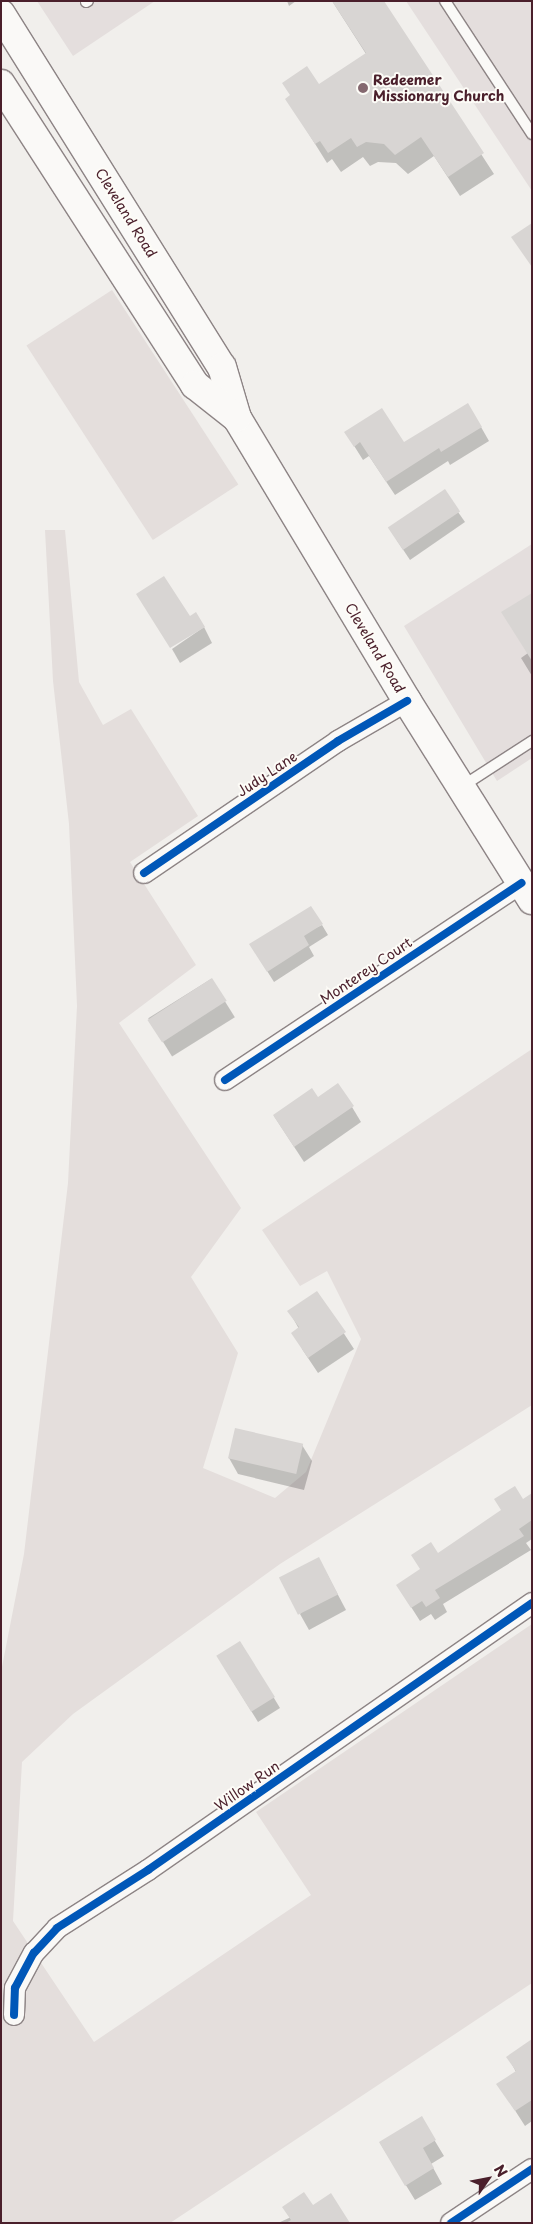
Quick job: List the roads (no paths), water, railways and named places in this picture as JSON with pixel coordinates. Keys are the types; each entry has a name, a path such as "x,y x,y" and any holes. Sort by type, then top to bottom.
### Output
{"main road":[{"name":"Cleveland Road","path":"1,14 222,367 237,418 407,701 526,892"},
{"name":"Cleveland Road","path":"1,84 195,385 237,418"}],"street":[{"name":"Judy Lane","path":"144,874 273,784 407,701"},
{"name":"Monterey Court","path":"225,1080 526,892"},
{"name":"Willow Run","path":"14,2015 15,1988 34,1953 57,1928 148,1870 532,1603"},
{"path":"451,2223 532,2169"}],"lane":[{"path":"445,1 532,134"},
{"path":"461,787 532,741"}],"place":[{"name":"Redeemer Missionary Church","path":"363,88"}]}
